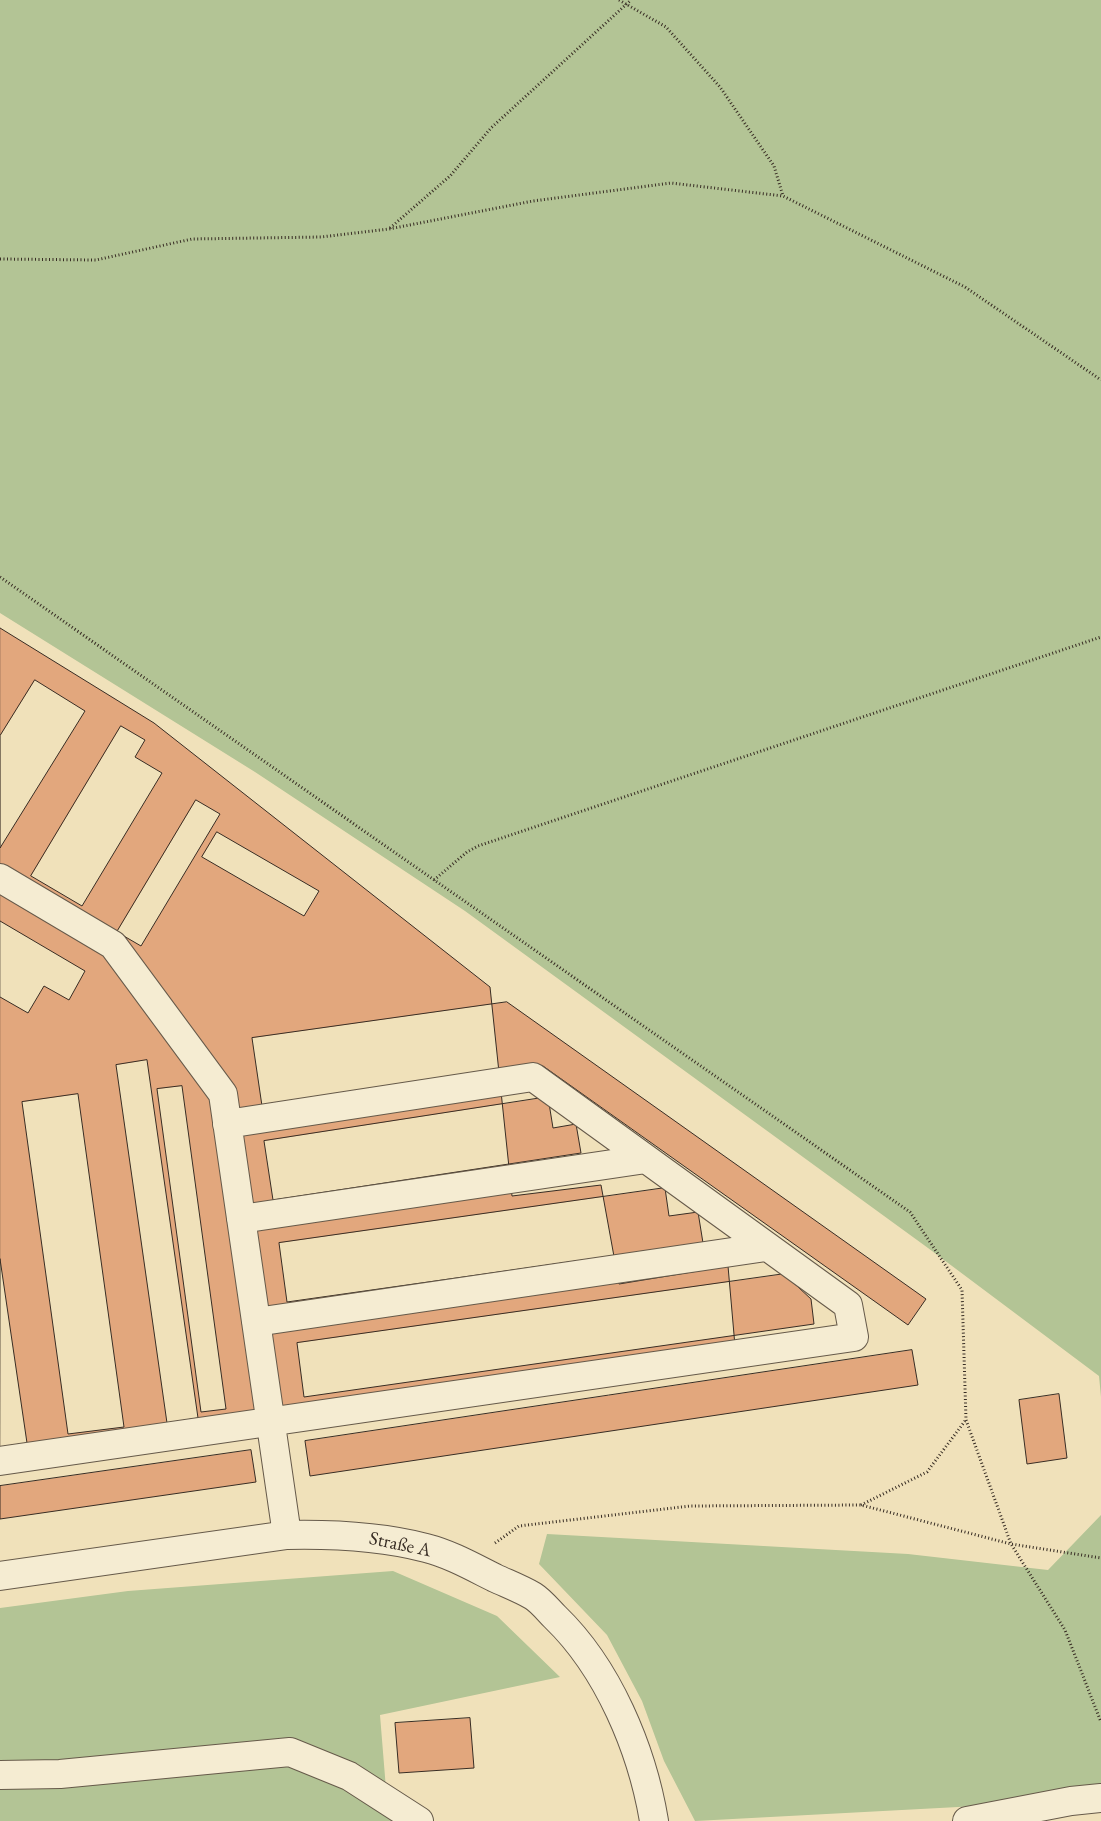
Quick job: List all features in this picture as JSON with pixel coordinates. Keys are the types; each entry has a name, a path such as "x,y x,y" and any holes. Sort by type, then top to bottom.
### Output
{"street":[{"path":"0,878 113,945 223,1094 287,1534"},
{"path":"0,1462 854,1337 848,1305 533,1077 227,1124"},
{"path":"241,1219 646,1159"},
{"path":"256,1322 766,1247"},
{"name":"Straße A","path":"0,1576 287,1534 331,1534 375,1538 428,1548 466,1563 534,1597 572,1633 597,1669 625,1722 649,1789 654,1821"},
{"path":"0,1775 60,1774 290,1752 349,1776 420,1821"},
{"path":"967,1821 1101,1798"}],"path":[{"path":"619,0 666,27 720,87 774,166 783,196"},
{"path":"389,229 450,176 491,128 631,0"},
{"path":"0,259 96,260 192,239 321,237 389,229 533,200 670,183 783,196 965,287 1101,380"},
{"path":"0,577 910,1212 962,1290 966,1420 1011,1544 1065,1630 1101,1722"},
{"path":"434,880 467,852 478,846 1101,637"},
{"path":"861,1505 927,1472 966,1420"},
{"path":"466,1563 519,1526 690,1506 861,1505 1011,1544 1101,1558"},
{"path":"488,1539 496,1542 503,1548"}],"green space":[{"path":"0,0 1101,0 1101,1397 1099,1376 928,1248 465,911 255,772 0,613"},
{"path":"1101,1515 1101,1797 1071,1801 695,1821 664,1761 642,1701 607,1635 539,1564 547,1534 908,1554 1048,1570"},
{"path":"393,1571 497,1616 560,1677 380,1715 386,1789 414,1821 0,1821 0,1608 128,1591"}],"building":[{"path":"0,628 154,723 490,987 512,1196 601,1185 619,1284 728,1266 735,1346 0,1452"},
{"path":"35,680 85,711 0,848 0,736"},
{"path":"121,726 145,740 135,757 162,773 82,906 31,876"},
{"path":"196,800 220,814 141,946 117,932"},
{"path":"217,832 319,891 304,916 202,857"},
{"path":"0,921 85,971 69,1000 44,986 28,1013 0,997"},
{"path":"507,1002 926,1299 908,1325 543,1066 262,1106 252,1038"},
{"path":"147,1060 198,1418 167,1423 116,1065"},
{"path":"182,1086 226,1409 201,1412 157,1089"},
{"path":"78,1094 124,1427 68,1434 22,1102"},
{"path":"548,1097 553,1128 576,1124 581,1153 273,1200 264,1141"},
{"path":"665,1188 669,1216 698,1212 703,1243 287,1302 279,1243"},
{"path":"0,1259 27,1443 0,1447"},
{"path":"784,1274 811,1299 814,1324 304,1397 297,1343"},
{"path":"912,1350 918,1385 310,1476 305,1441"},
{"path":"1059,1394 1067,1458 1027,1464 1019,1400"},
{"path":"251,1450 256,1482 0,1519 0,1486"},
{"path":"470,1718 474,1768 399,1773 395,1723"}]}
